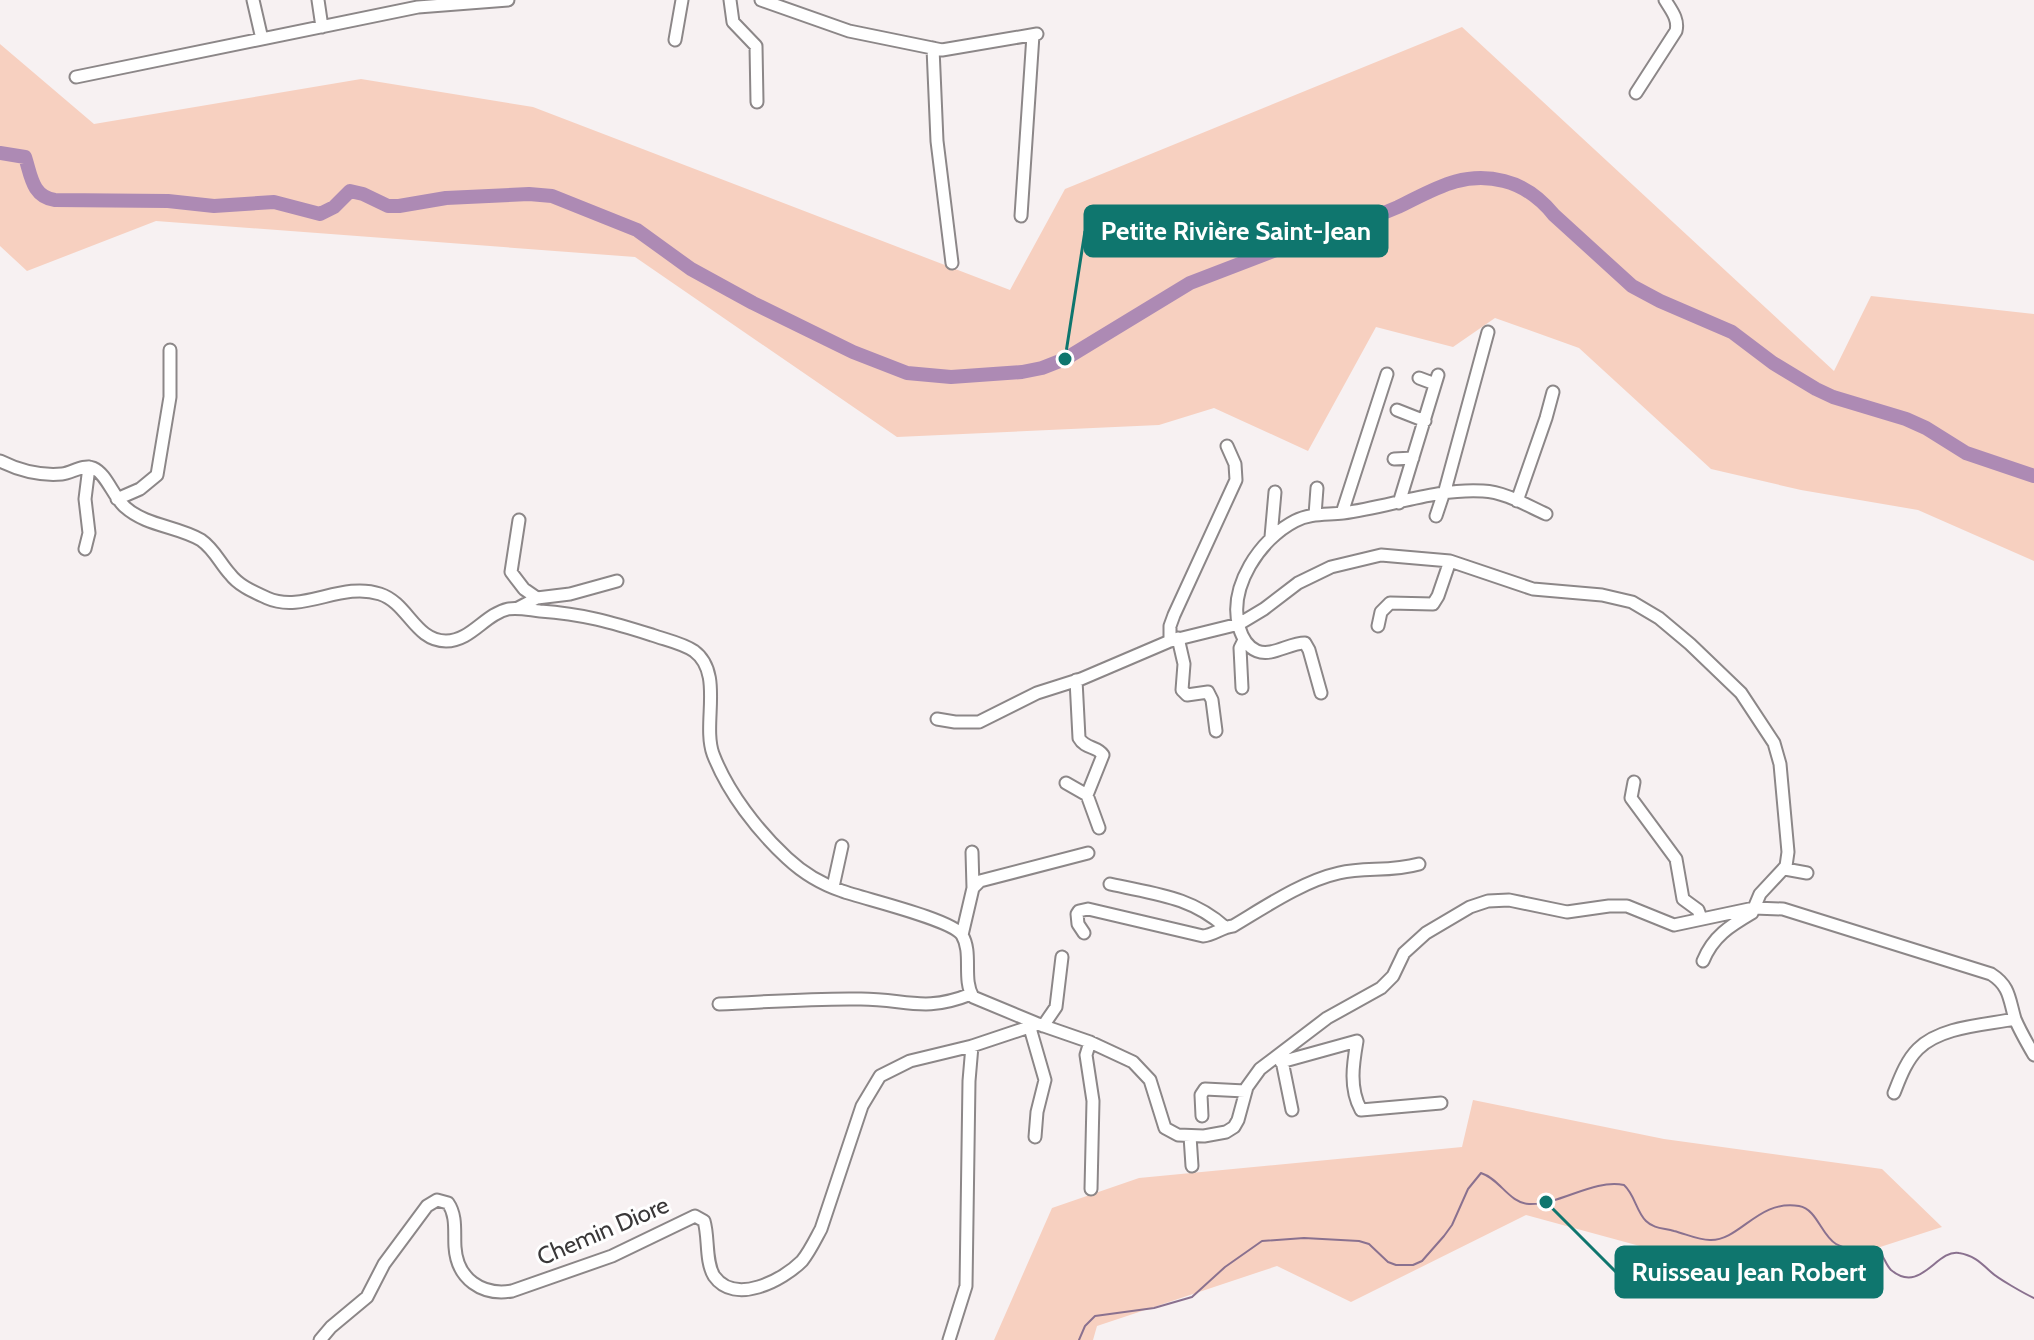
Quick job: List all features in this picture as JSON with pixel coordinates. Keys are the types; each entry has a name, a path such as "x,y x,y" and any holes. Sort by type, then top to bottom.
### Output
{"street":[{"path":"253,0 262,39"},
{"path":"318,0 322,27"},
{"path":"76,77 418,7 504,0"},
{"path":"675,40 682,0"},
{"path":"730,0 733,22 751,39 758,53 757,102"},
{"path":"761,0 849,31 942,50 1035,34 1021,216"},
{"path":"1636,93 1676,31 1678,24 1665,0"},
{"path":"933,48 937,141 952,263"},
{"path":"1436,516 1488,332"},
{"path":"117,499 140,489 157,475 170,397 170,350"},
{"path":"1342,513 1387,374"},
{"path":"1399,503 1437,380 1419,378"},
{"path":"1517,501 1553,392"},
{"path":"1397,410 1425,421"},
{"path":"1216,731 1208,692 1187,695 1182,690 1184,664 1170,626 1236,480 1235,464 1227,446"},
{"path":"1394,459 1413,458"},
{"path":"0,461 34,473 61,474 89,467 99,472 117,499 136,515 205,543 235,580 279,602 296,603 351,590 376,593 397,604 427,636 448,641 469,633 499,612 517,609 602,619 683,645 700,656 706,666 709,679 709,737 719,768 765,836 801,869 833,887 922,916 962,935"},
{"path":"85,549 89,533 85,499 89,467"},
{"path":"1315,515 1317,488"},
{"path":"1321,693 1305,643 1262,652 1255,651 1244,640 1236,606 1240,590 1271,537 1297,520 1315,515 1444,494 1480,491 1517,501 1546,514"},
{"path":"1271,537 1275,492"},
{"path":"519,520 511,572 524,589 537,598"},
{"path":"937,719 979,722 1037,693 1174,640 1239,624 1298,583 1331,567 1381,555 1450,561 1533,589 1602,595 1632,602 1659,618 1741,693 1769,732 1778,753 1788,852 1785,869 1760,894 1752,913 1715,938 1703,961"},
{"path":"1378,626 1381,612 1390,603 1433,604 1450,561"},
{"path":"517,609 537,598 570,594 617,581"},
{"path":"1242,688 1240,648 1244,640"},
{"path":"1076,680 1079,738 1084,745 1099,750 1103,755 1087,795"},
{"path":"1634,782 1627,800 1674,855 1683,899 1698,910 1701,918"},
{"path":"1066,783 1087,795 1099,828"},
{"path":"833,887 842,846"},
{"path":"972,852 973,888 962,935 971,994 977,1000 1037,1026 1090,1042 1140,1066 1153,1087 1165,1128 1178,1135 1226,1132 1234,1127 1245,1091 1260,1069 1281,1058 1327,1018 1381,988 1393,976 1404,953 1426,933 1478,904 1509,900 1567,912 1627,906 1674,925 1754,908 1799,911 1981,969 1999,979 2010,994 2017,1022 2034,1055"},
{"path":"973,888 987,877 1088,853"},
{"path":"1084,933 1078,924 1077,914 1088,909 1203,936 1210,935 1233,926 1286,895 1335,874 1399,870 1419,864"},
{"path":"1785,869 1807,873"},
{"path":"1110,884 1190,903 1225,927"},
{"path":"1037,1026 1056,1007 1062,957"},
{"path":"719,1004 860,998 925,1005 948,1002 971,994"},
{"path":"1894,1093 1916,1050 1931,1039 1956,1031 2017,1022 2034,1028"},
{"path":"1035,1137 1045,1080 1037,1026"},
{"name":"Chemin Diore","path":"320,1340 337,1321 363,1302 384,1264 427,1206 437,1200 448,1203 453,1210 455,1251 460,1268 470,1282 485,1291 512,1291 612,1256 695,1216 704,1221 711,1269 718,1280 742,1289 776,1280 802,1260 821,1229 862,1106 880,1076 910,1061 1037,1026"},
{"path":"1281,1058 1357,1041 1353,1078 1361,1110"},
{"path":"1090,1042 1086,1055 1093,1101 1091,1189"},
{"path":"949,1340 966,1286 972,1046"},
{"path":"1281,1058 1292,1110"},
{"path":"1202,1116 1201,1095 1205,1089 1245,1091"},
{"path":"1347,1115 1361,1110 1441,1103"},
{"path":"1190,1136 1192,1166"}],"shaded area":[{"path":"1462,27 1834,371 1871,296 2034,314 2034,561 1918,510 1801,490 1711,469 1579,348 1495,318 1453,347 1376,327 1308,451 1214,408 1159,425 897,437 635,257 156,221 27,271 0,246 0,44 94,124 361,79 533,107 1010,290 1065,189"},
{"path":"1473,1100 1664,1139 1882,1169 1942,1227 1772,1282 1526,1215 1351,1302 1277,1266 1097,1326 1093,1340 994,1340 1052,1208 1139,1178 1462,1147"}],"waterway":[{"path":"0,153 25,157 37,190 41,195 55,200 168,201 214,206 274,202 320,214 334,207 350,191 388,206 446,198 529,194 552,196 637,230 691,269 853,352 907,373 951,377 1042,368 1065,359 1190,283 1362,217 1389,211 1436,188 1462,180 1489,178 1511,183 1532,194 1632,286 1732,332 1773,363 1816,389 1906,419 1966,453 2034,476"},
{"path":"1079,1340 1085,1326 1095,1316 1154,1308 1192,1297 1225,1267 1262,1241 1304,1238 1359,1241 1369,1244 1388,1262 1413,1265 1422,1261 1444,1236 1468,1189 1481,1173 1516,1200 1529,1204 1553,1201 1600,1186 1624,1185 1649,1224 1706,1240 1721,1239 1772,1208 1799,1206 1815,1217 1836,1244 1877,1249 1891,1270 1902,1276 1920,1275 1943,1257 1959,1253 1973,1258 1999,1278 2034,1298"}],"place":[{"name":"Petite Rivière Saint-Jean","path":"1065,359"},
{"name":"Ruisseau Jean Robert","path":"1546,1202"}]}
